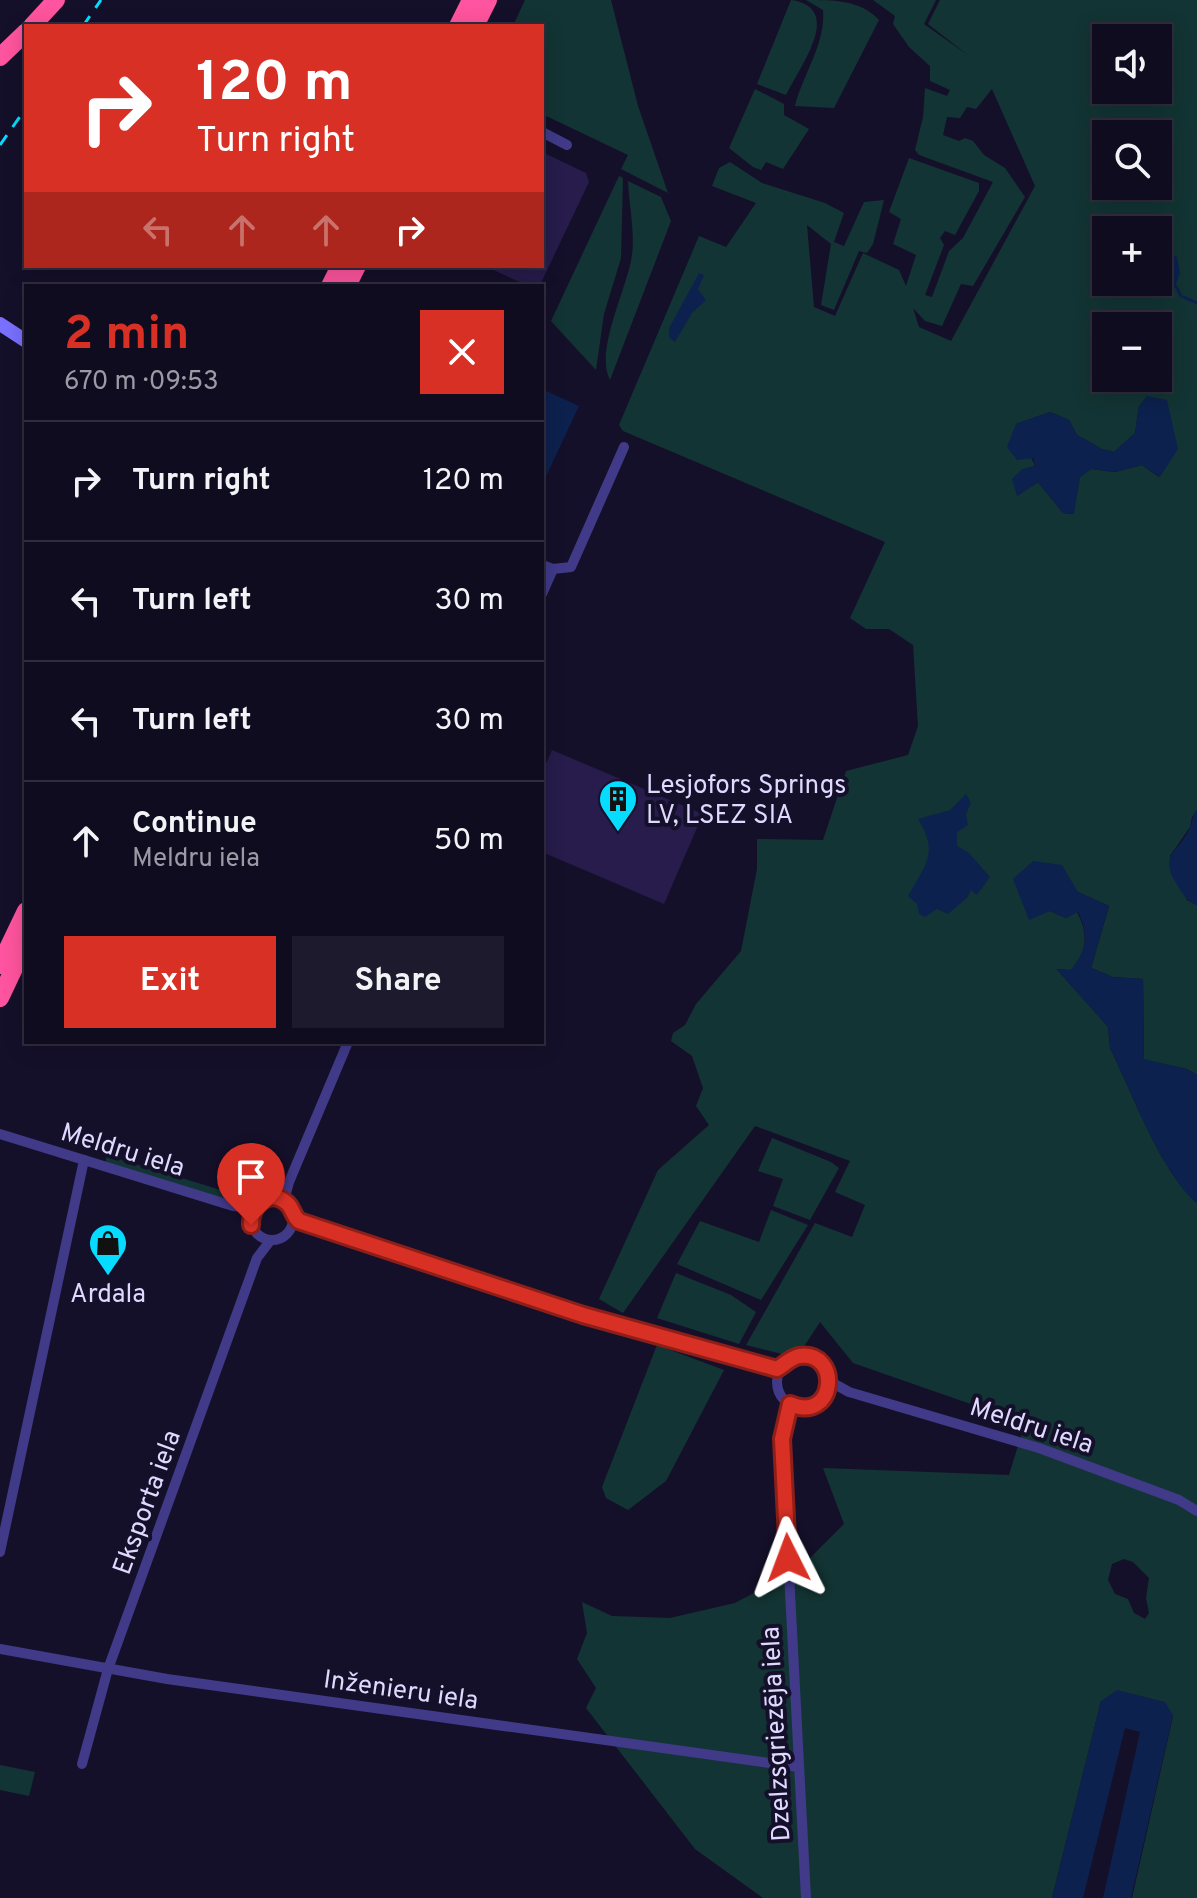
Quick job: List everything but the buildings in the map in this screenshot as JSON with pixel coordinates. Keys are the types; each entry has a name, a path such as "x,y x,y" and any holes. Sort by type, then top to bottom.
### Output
{"highway":[{"path":"34,24 56,0"},
{"path":"459,24 471,0"},
{"path":"476,24 488,0"},
{"path":"0,57 24,34"},
{"path":"0,965 24,915"},
{"path":"0,998 24,947"}],"main road":[{"path":"0,324 24,340"}],"street":[{"path":"544,133 567,145"},
{"path":"547,567 571,567 624,447"},
{"path":"347,1044 289,1182 285,1197 294,1216 316,1227 583,1315 763,1365 779,1373"},
{"name":"Meldru iela","path":"0,1134 233,1206 254,1208"},
{"path":"0,1552 84,1160"},
{"path":"251,1221 254,1208 261,1201 273,1198 289,1182"},
{"path":"273,1198 287,1203"},
{"name":"Meldru iela","path":"233,1206 251,1221 256,1233"},
{"path":"256,1233 270,1241 284,1238 291,1230 294,1216"},
{"path":"291,1230 316,1227"},
{"name":"Eksporta iela","path":"256,1233 257,1258"},
{"name":"Eksporta iela","path":"82,1764 108,1669 257,1258 270,1241"},
{"path":"807,1356 822,1364 828,1386 815,1405 794,1406 780,1395 779,1373 791,1359 807,1356"},
{"name":"Meldru iela","path":"828,1386 1039,1448 1179,1500 1197,1511"},
{"name":"Dzelzsgriezēja iela","path":"794,1406 782,1439 806,1898"},
{"name":"Inženieru iela","path":"0,1649 108,1669 798,1767"}],"green space":[{"path":"525,0 611,0 638,106 668,193 621,169 628,155 544,115 544,24 514,24"},
{"path":"791,0 807,5 815,14 817,26 808,54 786,95 757,84"},
{"path":"806,0 855,5 879,20 834,108 795,106 818,46 823,22 823,10"},
{"path":"873,0 936,0 924,24 969,56 928,24 940,0 1197,0 1197,810 1190,827 1170,856 1187,900 1197,905 1197,1075 1187,1069 1144,1060 1143,979 1113,977 1091,968 1109,906 1078,892 1050,911 1066,918 1077,912 1085,935 1083,949 1071,970 1057,969 1108,1027 1110,1048 1148,1131 1171,1172 1197,1203 1197,1898 1132,1898 1173,1716 1101,1701 1052,1898 763,1898 695,1849 586,1708 596,1688 577,1659 587,1633 582,1602 612,1616 670,1618 735,1603 799,1569 844,1524 823,1468 1009,1475 1025,1423 853,1363 820,1322 805,1345 786,1355 746,1345 815,1223 852,1237 865,1205 835,1192 850,1161 755,1126 623,1313 599,1299 658,1170 709,1125 696,1106 703,1088 692,1056 671,1041 673,1033 685,1025 696,1004 741,951 757,869 757,839 823,840 846,771 908,755 918,726 913,645 889,629 866,629 850,618 885,542 623,431 619,425 699,236 726,247 756,203 712,186 719,168 730,162 762,183 825,203 844,213 834,242 844,246 864,202 884,200 873,244 867,253 859,251 834,310 821,305 831,244 807,225 814,307 835,316 863,253 899,270 906,286 916,255 893,244 901,219 889,212 909,158 979,183 979,191 955,235 945,231 940,238 944,245 925,295 932,297 949,251 963,238 993,182 919,155 915,150 923,117 925,88 947,96 950,90 930,81 930,66 909,47 893,24 895,16","holes":["992,89 1035,186 951,341 919,327 913,308 925,321 942,326 961,284 973,286 1025,197 1005,168 984,155 973,141 965,138 959,141 943,135 947,117 960,118 967,107 976,109","1139,406 1159,477 1142,465 1115,472 1091,469 1080,477 1073,514 1063,513 1038,482 1017,496 1021,470 1035,466 1016,424 1050,412 1069,420 1077,435 1114,452 1135,433","1124,1559 1133,1562 1149,1578 1146,1598 1149,1613 1145,1619 1134,1613 1128,1599 1115,1594 1108,1580 1112,1564"]},
{"path":"755,89 784,104 784,115 809,129 783,169 766,162 761,170 753,167 729,148"},
{"path":"619,176 623,178 621,258 604,314 596,370 551,321"},
{"path":"628,181 661,197 671,221 610,380 606,353 633,246"},
{"path":"772,1138 839,1168 810,1220 773,1206 783,1179 758,1171"},
{"path":"106,1155 234,1194 223,1198 106,1163"},
{"path":"771,1210 808,1225 761,1300 677,1264 700,1221 759,1242"},
{"path":"676,1273 731,1295 756,1312 739,1344 657,1318"},
{"path":"657,1345 724,1370 666,1481 628,1510 606,1498 602,1487"},
{"path":"0,1765 35,1772 29,1796 0,1790"}],"water":[{"path":"1172,255 1177,257 1180,273 1174,289"},
{"path":"699,273 704,275 698,289 706,300 692,313 675,342 669,337 669,328"},
{"path":"544,390 579,406 544,481"},
{"path":"1147,396 1167,400 1178,449 1160,477 1142,465 1115,472 1091,469 1080,477 1074,514 1063,513 1038,482 1017,496 1012,479 1021,470 1035,466 1033,458 1017,460 1007,447 1016,424 1050,412 1069,420 1077,435 1114,452 1135,433 1139,406"},
{"path":"966,794 971,803 966,814 968,825 957,832 957,846 969,853 990,877 977,895 971,890 967,898 948,914 937,909 925,917 919,914 917,904 908,896 928,858 928,841 918,819 950,810"},
{"path":"1197,810 1197,905 1182,893 1169,865"},
{"path":"1033,861 1062,865 1078,892 1109,906 1091,968 1113,977 1143,979 1144,1059 1187,1069 1197,1075 1197,1203 1171,1172 1148,1131 1110,1048 1108,1027 1056,969 1071,970 1083,949 1085,935 1078,912 1066,918 1050,911 1029,920 1013,879"},
{"path":"1117,1690 1165,1702 1173,1715 1131,1898 1103,1898 1140,1732 1125,1728 1083,1898 1052,1898 1101,1701"}],"waterway":[{"path":"1176,286 1181,296 1197,303"}],"railway":[{"path":"84,24 101,0"},
{"path":"0,145 24,111"}],"place":[{"name":"Lesjofors Springs LV, LSEZ SIA","path":"618,833"},
{"name":"Ardala","path":"108,1277"}],"route":[{"path":"251,1225 256,1205 267,1198 280,1199 291,1207 299,1221 583,1315 777,1369 799,1356 815,1359 822,1364 829,1378 826,1394 822,1400 808,1407 790,1404 782,1439 788,1558"}]}
